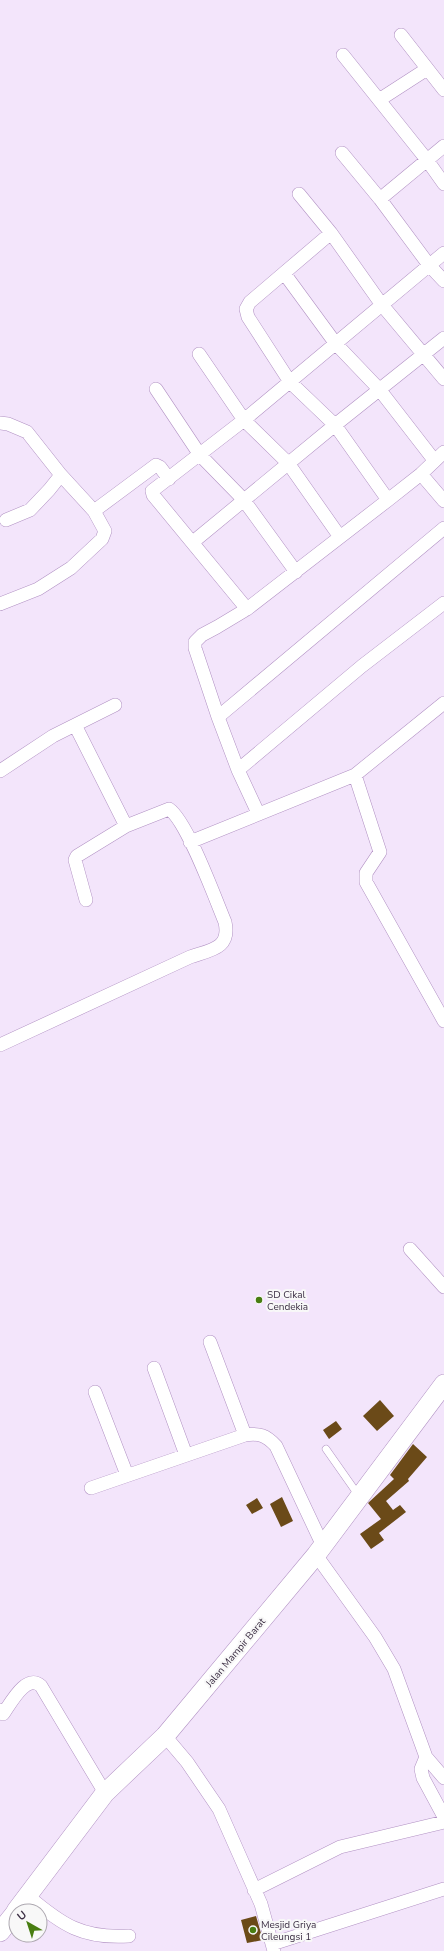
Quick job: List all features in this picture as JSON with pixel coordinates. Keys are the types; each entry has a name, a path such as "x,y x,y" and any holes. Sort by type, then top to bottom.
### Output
{"street":[{"path":"401,35 444,90"},
{"path":"343,55 427,160 444,184"},
{"path":"379,100 427,69"},
{"path":"380,199 444,146"},
{"path":"342,153 380,199 429,265 444,281"},
{"path":"300,194 331,233 382,305 444,379"},
{"path":"331,233 250,302 246,309 248,317 290,382 334,425 388,500"},
{"path":"247,609 193,542 153,496 154,489 244,420 444,253"},
{"path":"258,813 238,770 218,717 196,653 195,642 202,635 218,628 247,609 296,572 421,474 439,456 336,344 284,273"},
{"path":"193,542 334,425 444,338"},
{"path":"199,354 244,420 288,463 340,537"},
{"path":"156,389 200,455 243,500 296,572"},
{"path":"0,423 8,424 27,432 61,475 94,510 105,531 102,539 71,568 38,589 0,604"},
{"path":"94,510 156,465 160,467 169,478"},
{"path":"421,474 444,501"},
{"path":"6,520 30,510 61,475"},
{"path":"218,717 444,528"},
{"path":"238,770 362,666 444,603"},
{"path":"190,842 258,813 279,807 355,775 444,703"},
{"path":"0,771 53,736 115,704"},
{"path":"75,725 126,826"},
{"path":"355,775 380,852 366,873 366,882 444,1021"},
{"path":"0,1045 224,943 227,936 225,922 190,842 178,818 169,808 126,826 78,856 75,860 86,900"},
{"path":"410,1249 444,1287"},
{"path":"210,1342 245,1435"},
{"path":"154,1368 186,1455"},
{"name":"Jalan Mampir Barat","path":"22,1903 105,1793 165,1736 319,1550 444,1384"},
{"path":"95,1392 127,1475"},
{"path":"91,1488 245,1435 258,1434 268,1437 276,1446 319,1550 394,1669 426,1757 444,1778"},
{"path":"1,1714 26,1684 37,1682 41,1686 105,1793"},
{"path":"165,1736 187,1762 219,1809 261,1904 273,1948 444,1889"},
{"path":"426,1757 421,1769 423,1778 444,1817"},
{"path":"254,1890 340,1848 444,1822"},
{"path":"48,1915 77,1930 96,1936 128,1936"},
{"name":"Jalan Mampir Barat","path":"0,1932 8,1922"}],"lane":[{"path":"326,1449 359,1496"}],"building":[{"path":"380,1400 394,1416 377,1431 363,1416"},
{"path":"336,1421 342,1429 329,1439 323,1430"},
{"path":"413,1444 427,1457 408,1479 409,1481 386,1501 393,1510 400,1505 406,1512 379,1533 384,1540 371,1549 360,1534 381,1519 368,1503 394,1479 390,1475"},
{"path":"282,1497 293,1521 281,1527 270,1504"},
{"path":"257,1498 263,1508 252,1514 246,1505"},
{"name":"Mesjid Griya Cileungsi 1","path":"256,1916 263,1940 247,1943 241,1920"}],"place":[{"name":"SD Cikal Cendekia","path":"259,1300"},
{"name":"Mesjid Griya Cileungsi 1","path":"253,1930"}]}
